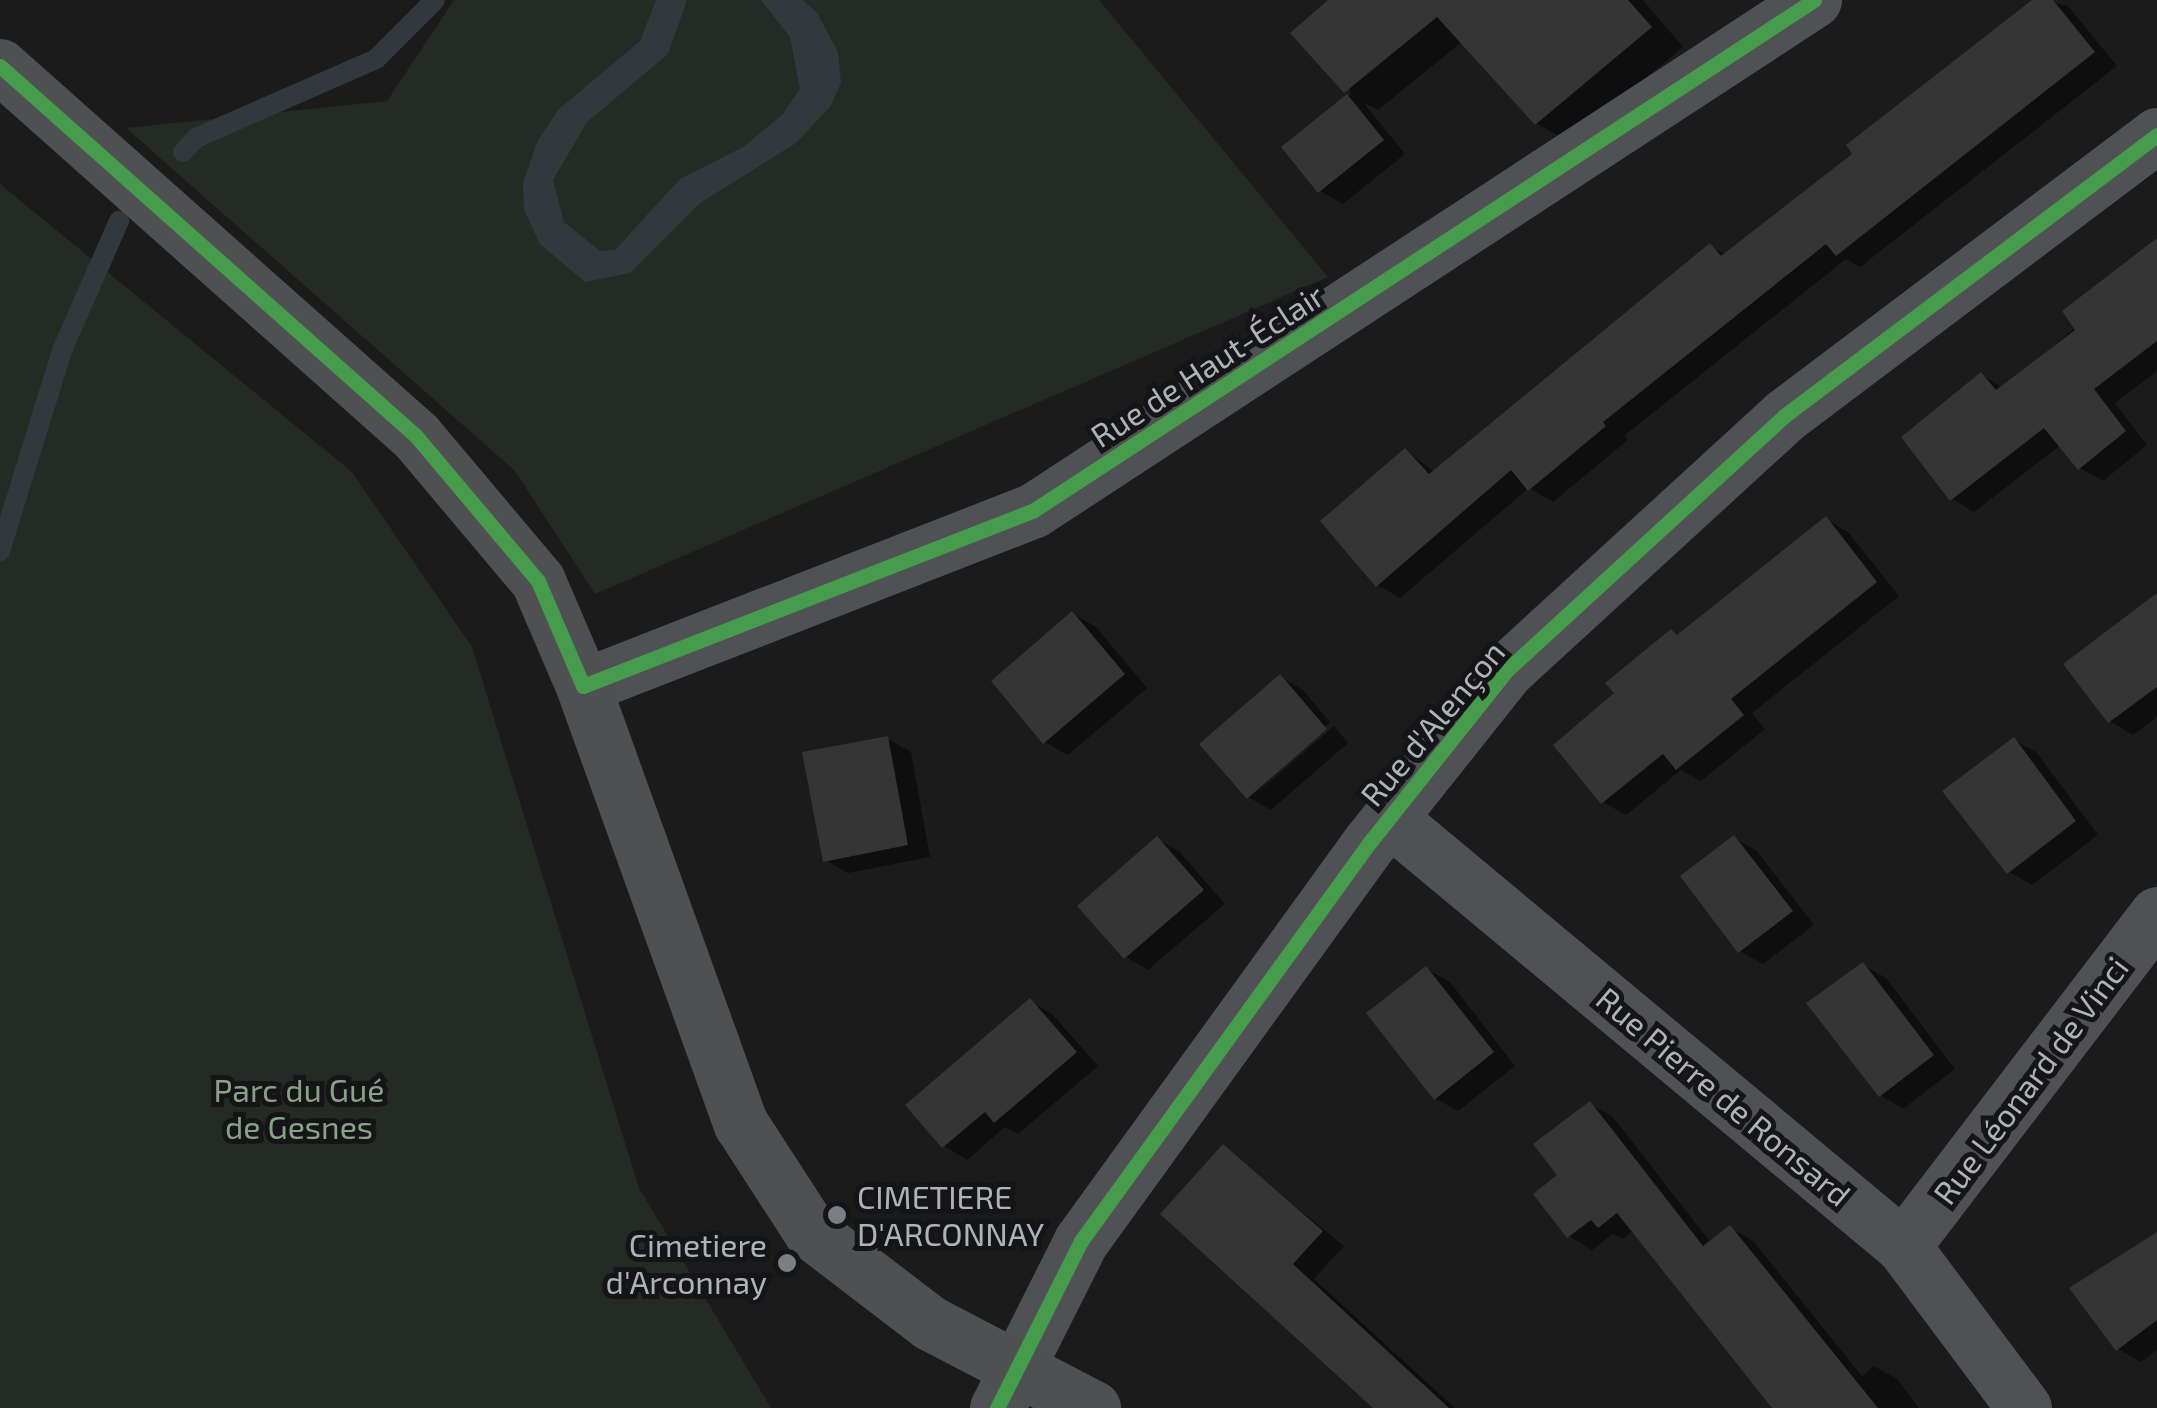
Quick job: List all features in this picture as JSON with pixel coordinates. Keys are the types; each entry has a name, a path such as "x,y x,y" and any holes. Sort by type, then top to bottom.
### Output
{"street":[{"name":"Rue de Haut-Éclair","path":"583,686 1034,510 1746,18 1814,0"},
{"path":"0,66 416,436 538,581 583,686 741,1124 811,1232 1008,1388 1093,1408"},
{"name":"Rue d'Alençon","path":"1008,1388 1056,1279 1081,1241 1389,818 1507,670 1784,416 2157,136"},
{"name":"Rue Pierre de Ronsard","path":"1389,818 1902,1246 2024,1408"},
{"name":"Rue Léonard de Vinci","path":"1902,1246 2157,914"}],"green space":[{"path":"454,0 1099,0 1328,277 595,594 515,471 126,128 387,101"},
{"name":"Parc du Gué de Gesnes","path":"0,184 352,472 472,647 639,1188 771,1408 0,1408"}],"shaded area":[{"path":"656,0 687,0 668,54 587,122 553,180 564,222 600,251 615,250 680,179 743,147 782,115 800,89 790,37 761,0 803,0 817,13 838,52 841,83 830,107 796,143 700,203 630,273 585,282 540,244 524,210 523,183 537,142 558,110 640,41"}],"building":[{"path":"1328,0 1628,0 1652,27 1535,125 1437,17 1344,93 1290,33"},
{"path":"2032,0 2053,0 2095,52 1836,256 1826,244 1603,422 1606,426 1528,491 1511,470 1376,587 1320,521 1405,448 1429,474 1710,243 1721,256 1852,154 1846,145"},
{"path":"1347,94 1384,140 1318,193 1281,147"},
{"path":"2157,238 2157,341 2094,389 2126,431 2078,470 2044,428 1950,501 1901,437 1981,372 1996,390 2075,330 2062,311"},
{"path":"1826,516 1877,582 1731,699 1744,715 1676,770 1663,754 1601,804 1553,745 1614,693 1605,683 1671,629 1677,635"},
{"path":"2157,593 2157,687 2108,723 2063,664"},
{"path":"1072,611 1125,674 1043,744 991,681"},
{"path":"1280,674 1327,729 1247,799 1199,744"},
{"path":"888,736 908,845 823,862 802,752"},
{"path":"2014,737 2076,821 2007,874 1942,791"},
{"path":"1734,835 1793,911 1738,953 1680,876"},
{"path":"1157,836 1204,890 1124,959 1077,906"},
{"path":"1863,962 1934,1055 1879,1097 1806,1003"},
{"path":"1426,966 1494,1052 1434,1100 1366,1013"},
{"path":"1030,998 1077,1052 994,1123 985,1112 942,1148 905,1105"},
{"path":"1590,1101 1703,1246 1730,1225 1878,1408 1772,1408 1617,1213 1598,1228 1591,1220 1567,1238 1533,1194 1557,1175 1533,1144"},
{"path":"1223,1144 1323,1231 1293,1264 1449,1408 1373,1408 1160,1214"},
{"path":"2157,1232 2157,1320 2116,1351 2069,1288"}],"waterway":[{"path":"183,152 196,138 376,59 435,0"},
{"path":"0,551 63,348 119,221"}],"cycle path":[{"path":"0,66 416,436 538,581 583,686 1034,510 1814,0"},
{"path":"997,1408 1081,1241 1370,842 1507,670 1784,416 2157,135"}],"place":[{"name":"CIMETIERE D'ARCONNAY","path":"837,1215"},
{"name":"Cimetiere d'Arconnay","path":"787,1263"}]}
